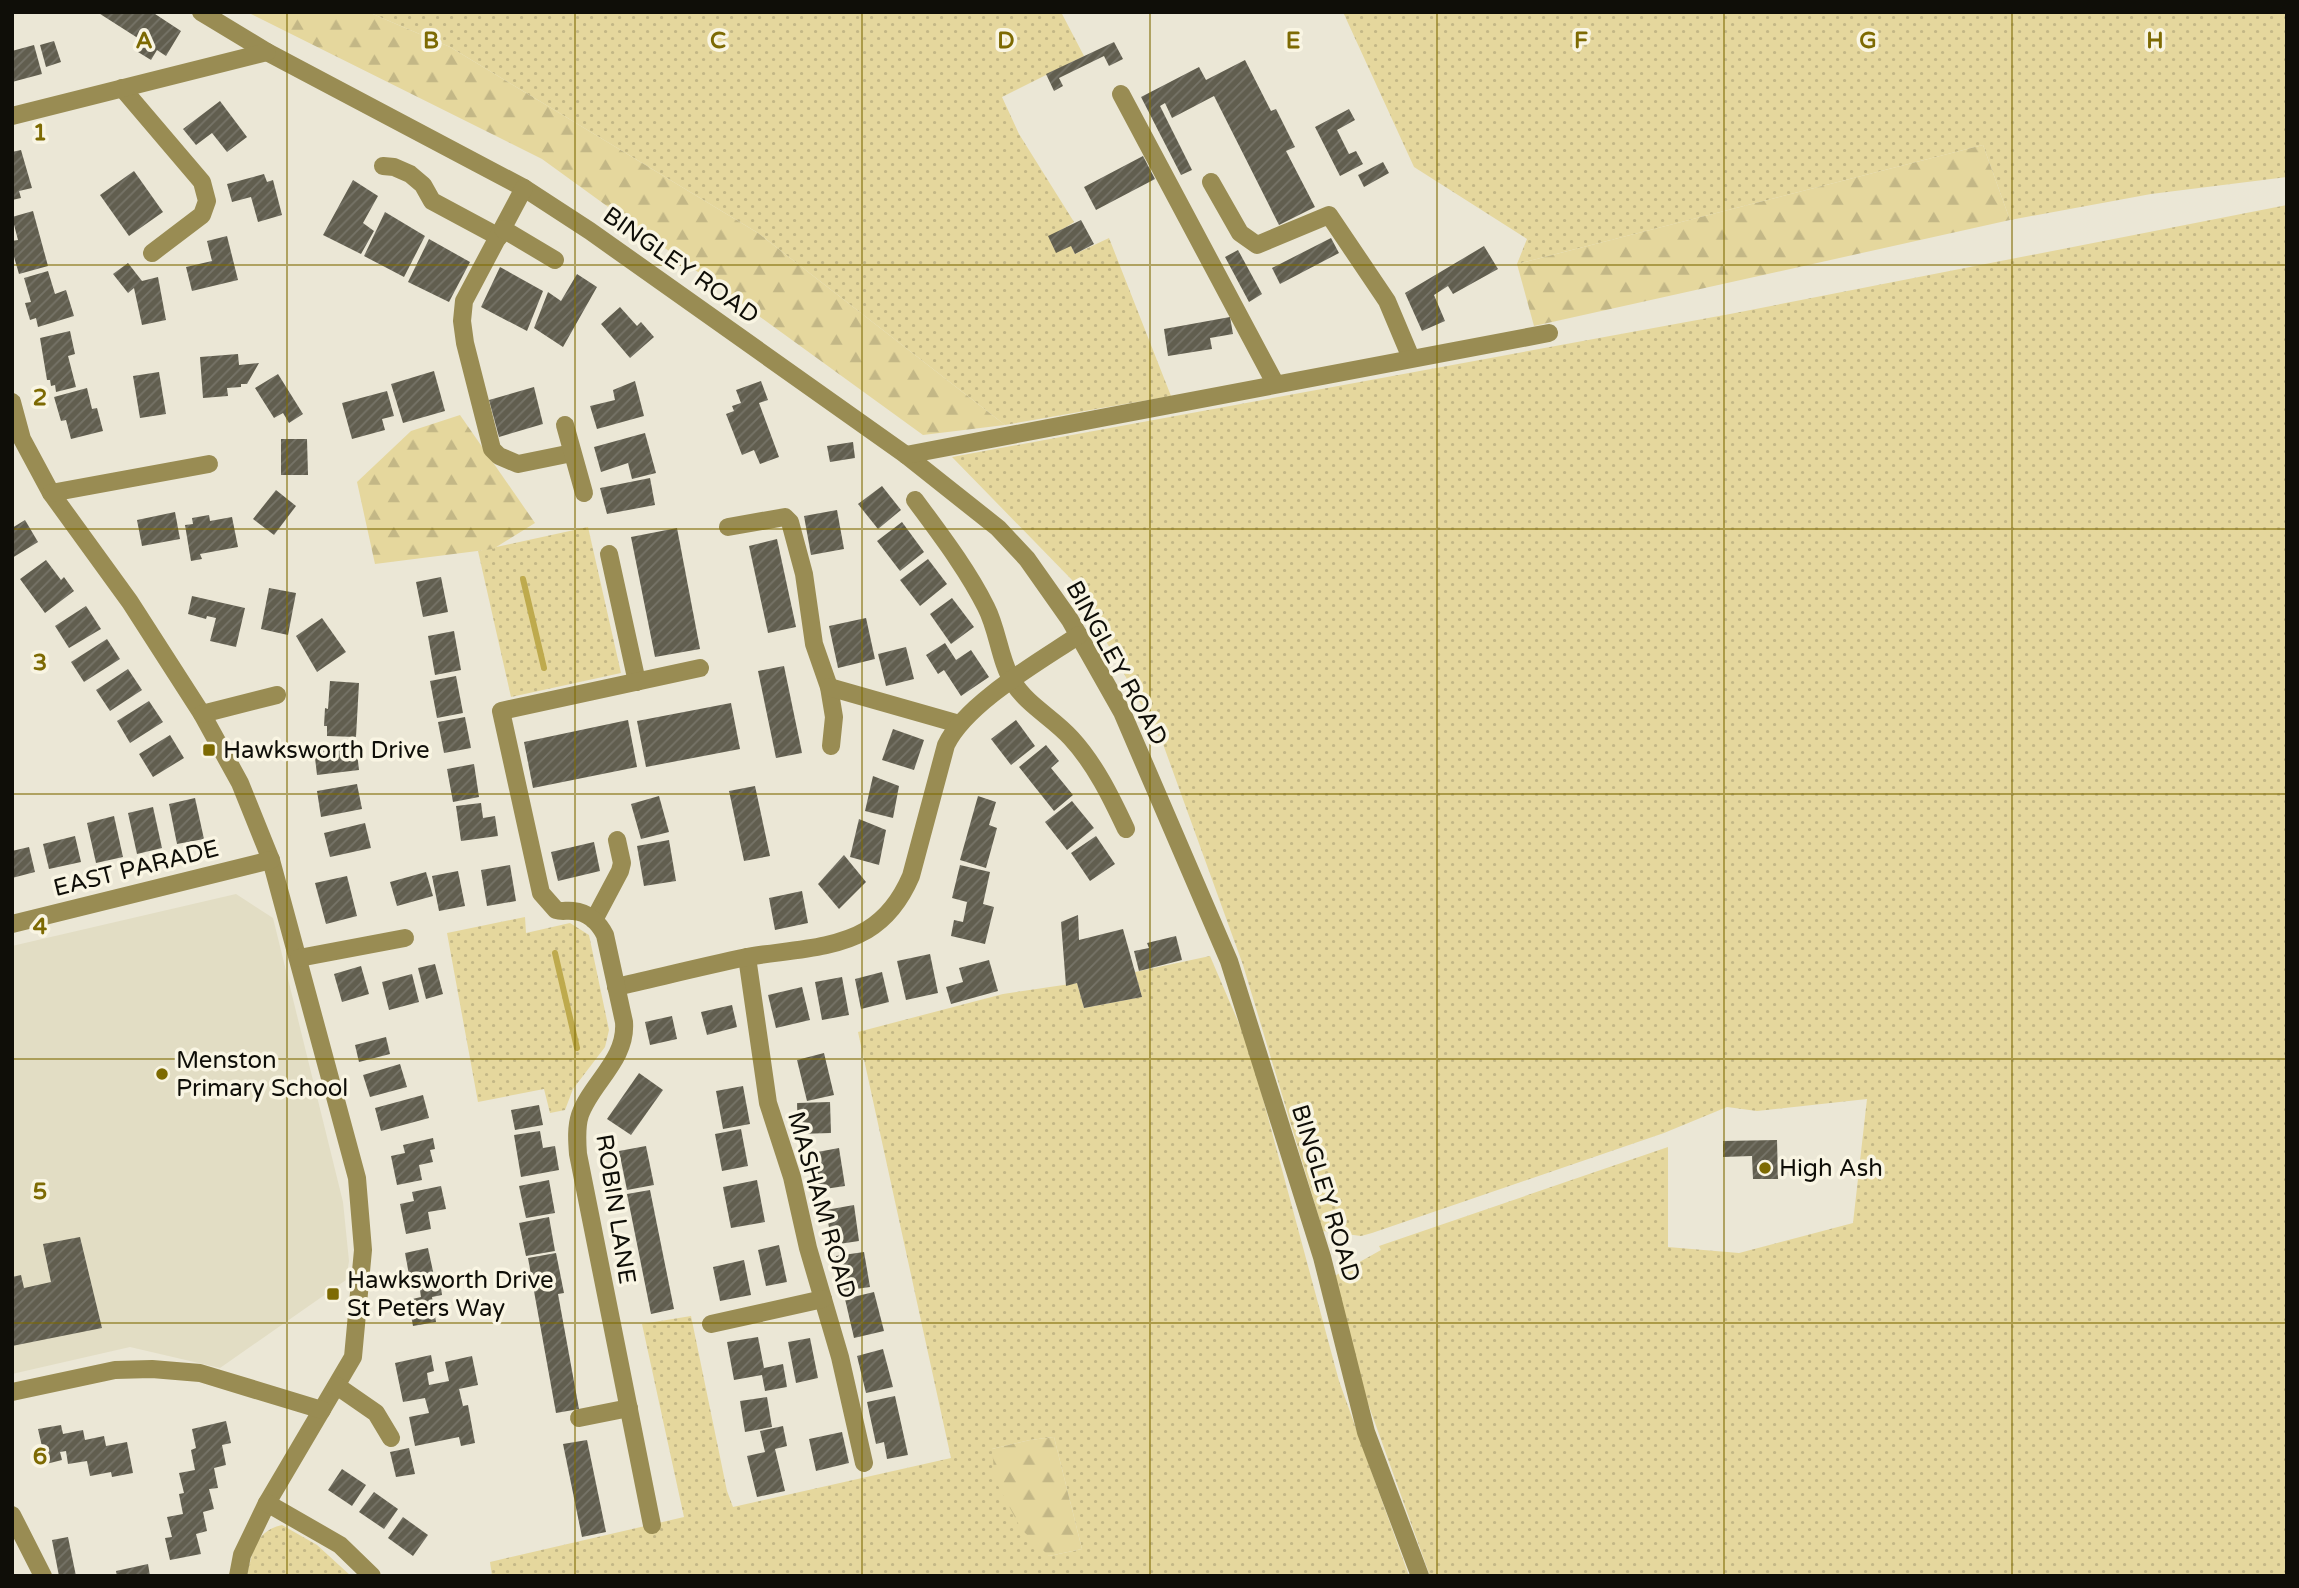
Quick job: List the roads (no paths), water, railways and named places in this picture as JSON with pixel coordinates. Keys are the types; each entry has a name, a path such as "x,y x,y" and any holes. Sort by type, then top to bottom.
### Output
{"street":[{"name":"BINGLEY ROAD","path":"201,12 267,51 524,188 600,237 906,455 998,528 1027,559 1079,635 1122,712 1229,961 1322,1256 1366,1432 1420,1576"},
{"path":"12,116 267,51"},
{"path":"122,88 202,182 207,201 202,215 152,253"},
{"path":"1121,94 1275,383"},
{"path":"383,166 394,167 410,174 423,185 432,201 555,260"},
{"path":"1211,182 1240,233 1257,245 1329,215 1387,302 1411,358"},
{"path":"524,188 464,301 462,321 489,440 499,457 518,464 572,453"},
{"path":"906,455 1549,333"},
{"path":"12,402 22,439 51,493 130,602 202,714 240,783 271,860 357,1178 363,1250 353,1357 267,1503 242,1555 239,1576"},
{"path":"565,425 584,493"},
{"path":"51,493 209,464"},
{"path":"915,500 987,607 996,627 1012,681 1029,701 1072,738 1101,779 1126,829"},
{"path":"728,527 785,517 794,530 804,574 814,644 830,687 834,717 831,746"},
{"path":"609,554 637,682"},
{"path":"616,987 747,957 830,943 854,936 875,924 895,905 911,876 946,745 959,724 1012,681 1079,635"},
{"path":"617,840 622,863 620,871 594,920 574,911 556,910 550,906 541,893 501,710 700,668"},
{"path":"830,687 959,724"},
{"path":"202,714 277,695"},
{"name":"EAST PARADE","path":"12,924 271,860"},
{"name":"ROBIN LANE","path":"594,920 605,935 624,1022 624,1037 580,1115 577,1135 580,1170 652,1525"},
{"path":"299,958 405,938"},
{"name":"MASHAM ROAD","path":"747,957 768,1103 792,1177 808,1248 840,1357 864,1463"},
{"path":"711,1324 823,1298"},
{"path":"12,1392 115,1370 152,1369 200,1373 322,1410"},
{"path":"337,1386 376,1413 391,1438"},
{"path":"579,1418 629,1408"},
{"path":"267,1503 340,1545 372,1576"},
{"path":"12,1515 43,1576"}],"waterway":[{"path":"523,579 544,668"},
{"path":"555,953 577,1048"}],"place":[{"name":"Hawksworth Drive","path":"209,750"},
{"name":"Menston Primary School","path":"162,1074"},
{"name":"High Ash","path":"1765,1168"},
{"name":"Hawksworth Drive St Peters Way","path":"333,1294"}]}
